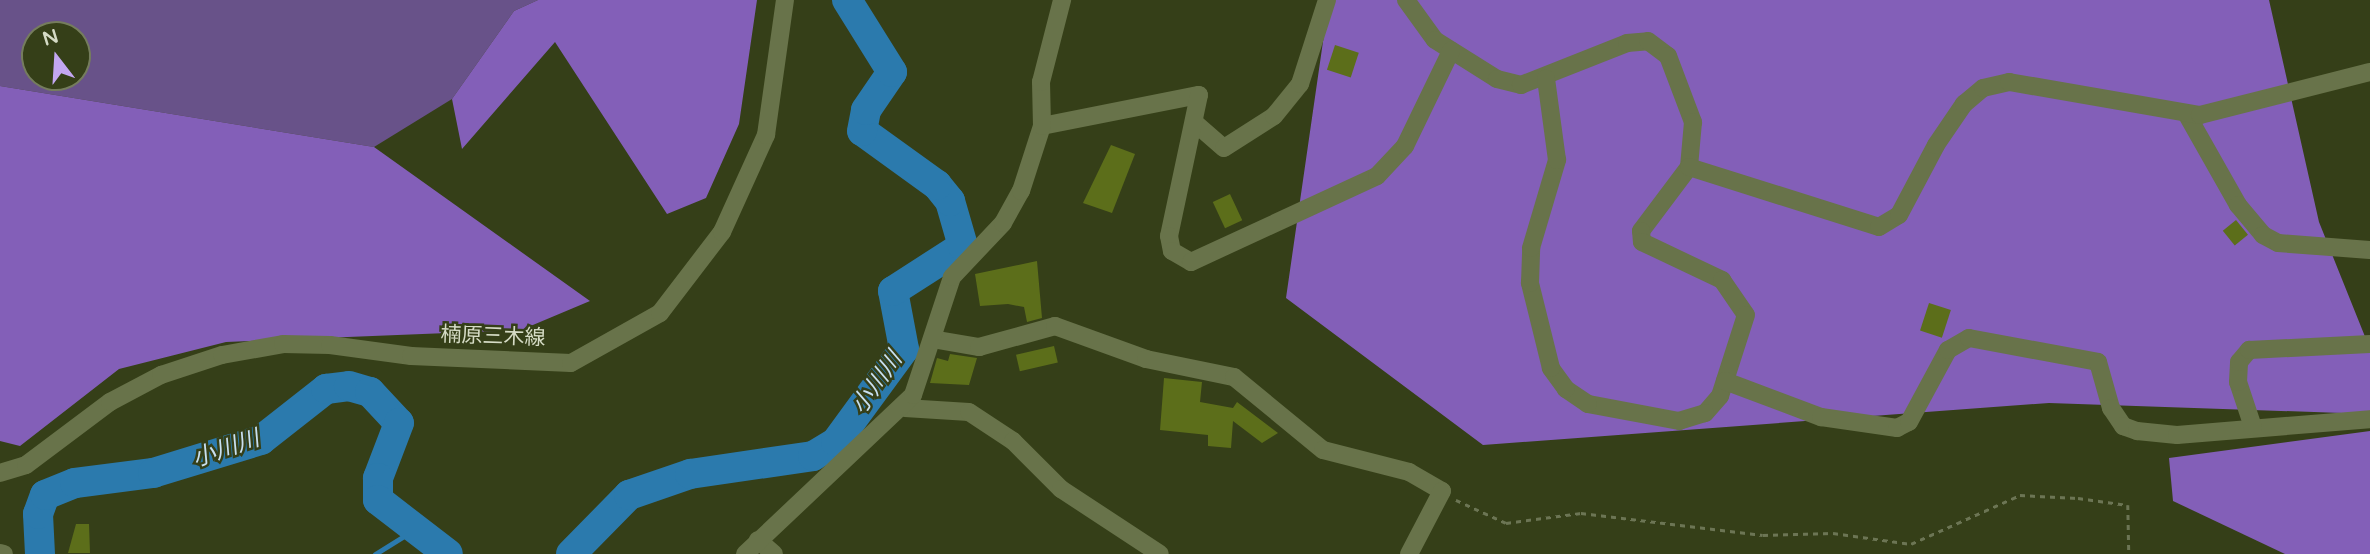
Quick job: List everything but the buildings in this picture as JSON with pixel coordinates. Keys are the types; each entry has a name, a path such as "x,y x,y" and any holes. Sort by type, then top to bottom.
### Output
{"street":[{"name":"楠原三木線","path":"0,473 26,465 110,402 161,374 222,355 283,344 330,345 411,356 571,363 660,313 722,232 766,135 785,0"},
{"path":"745,554 816,481 905,408 932,339 952,277 1003,223 1021,191 1042,126 1041,82 1062,0"},
{"path":"1195,123 1224,148 1275,116 1300,84 1327,0"},
{"path":"1406,0 1434,40 1497,79 1521,85 1545,79 1580,58 1648,41 1668,56 1680,78 1693,122 1689,167 1641,230 1642,242 1722,280 1742,302 1743,332 1725,381 1705,413 1679,421 1588,404 1566,389 1551,368 1530,283 1531,248 1557,160 1545,79"},
{"path":"1042,126 1199,95 1170,236 1172,251 1191,262 1377,176 1405,146 1451,51"},
{"path":"1689,167 1879,227 1899,215 1936,145 1983,88 2009,82 2186,113 2211,112 2370,72"},
{"path":"2186,113 2238,205 2263,235 2278,243 2370,250"},
{"path":"932,339 979,347 1055,326 1146,359 1195,365 1234,377 1324,450 1409,472 1442,491 1409,554"},
{"path":"1725,381 1821,417 1897,428 1909,422 1948,350 1969,338 1995,339 2098,362 2111,408 2123,426 2137,431 2370,419"},
{"path":"2253,427 2238,382 2239,362 2249,350 2370,344"},
{"path":"905,408 969,412 1013,442 1061,489 1160,554"},
{"path":"758,540 775,554"}],"path":[{"path":"1442,491 1482,517 1506,523 1581,513 1763,535 1833,533 1911,544 2020,495 2078,498 2128,505 2129,554"}],"shaded area":[{"path":"0,0 538,0 514,11 452,99 374,147 31,91 91,91 91,21 21,21 21,89 0,86"},
{"path":"538,0 757,0 739,124 706,198 667,214 555,42 462,149 452,99 514,11"},
{"path":"1329,0 2269,0 2319,222 2370,349 2370,414 2049,403 1483,445 1286,298"},
{"path":"0,86 374,147 590,301 521,330 226,342 119,369 20,446 0,441"},
{"path":"2370,431 2370,554 2285,554 2173,501 2169,458"}],"waterway":[{"name":"小川川","path":"571,554 629,495 690,474 813,456 836,442 904,349 893,291 963,246 950,201 937,185 862,131 866,110 892,72 847,0"},
{"name":"小川川","path":"40,554 38,514 45,495 75,483 153,473 261,440 326,389 349,386 370,392 399,423 378,478 378,500 448,554"},
{"path":"375,554 417,528"}]}
